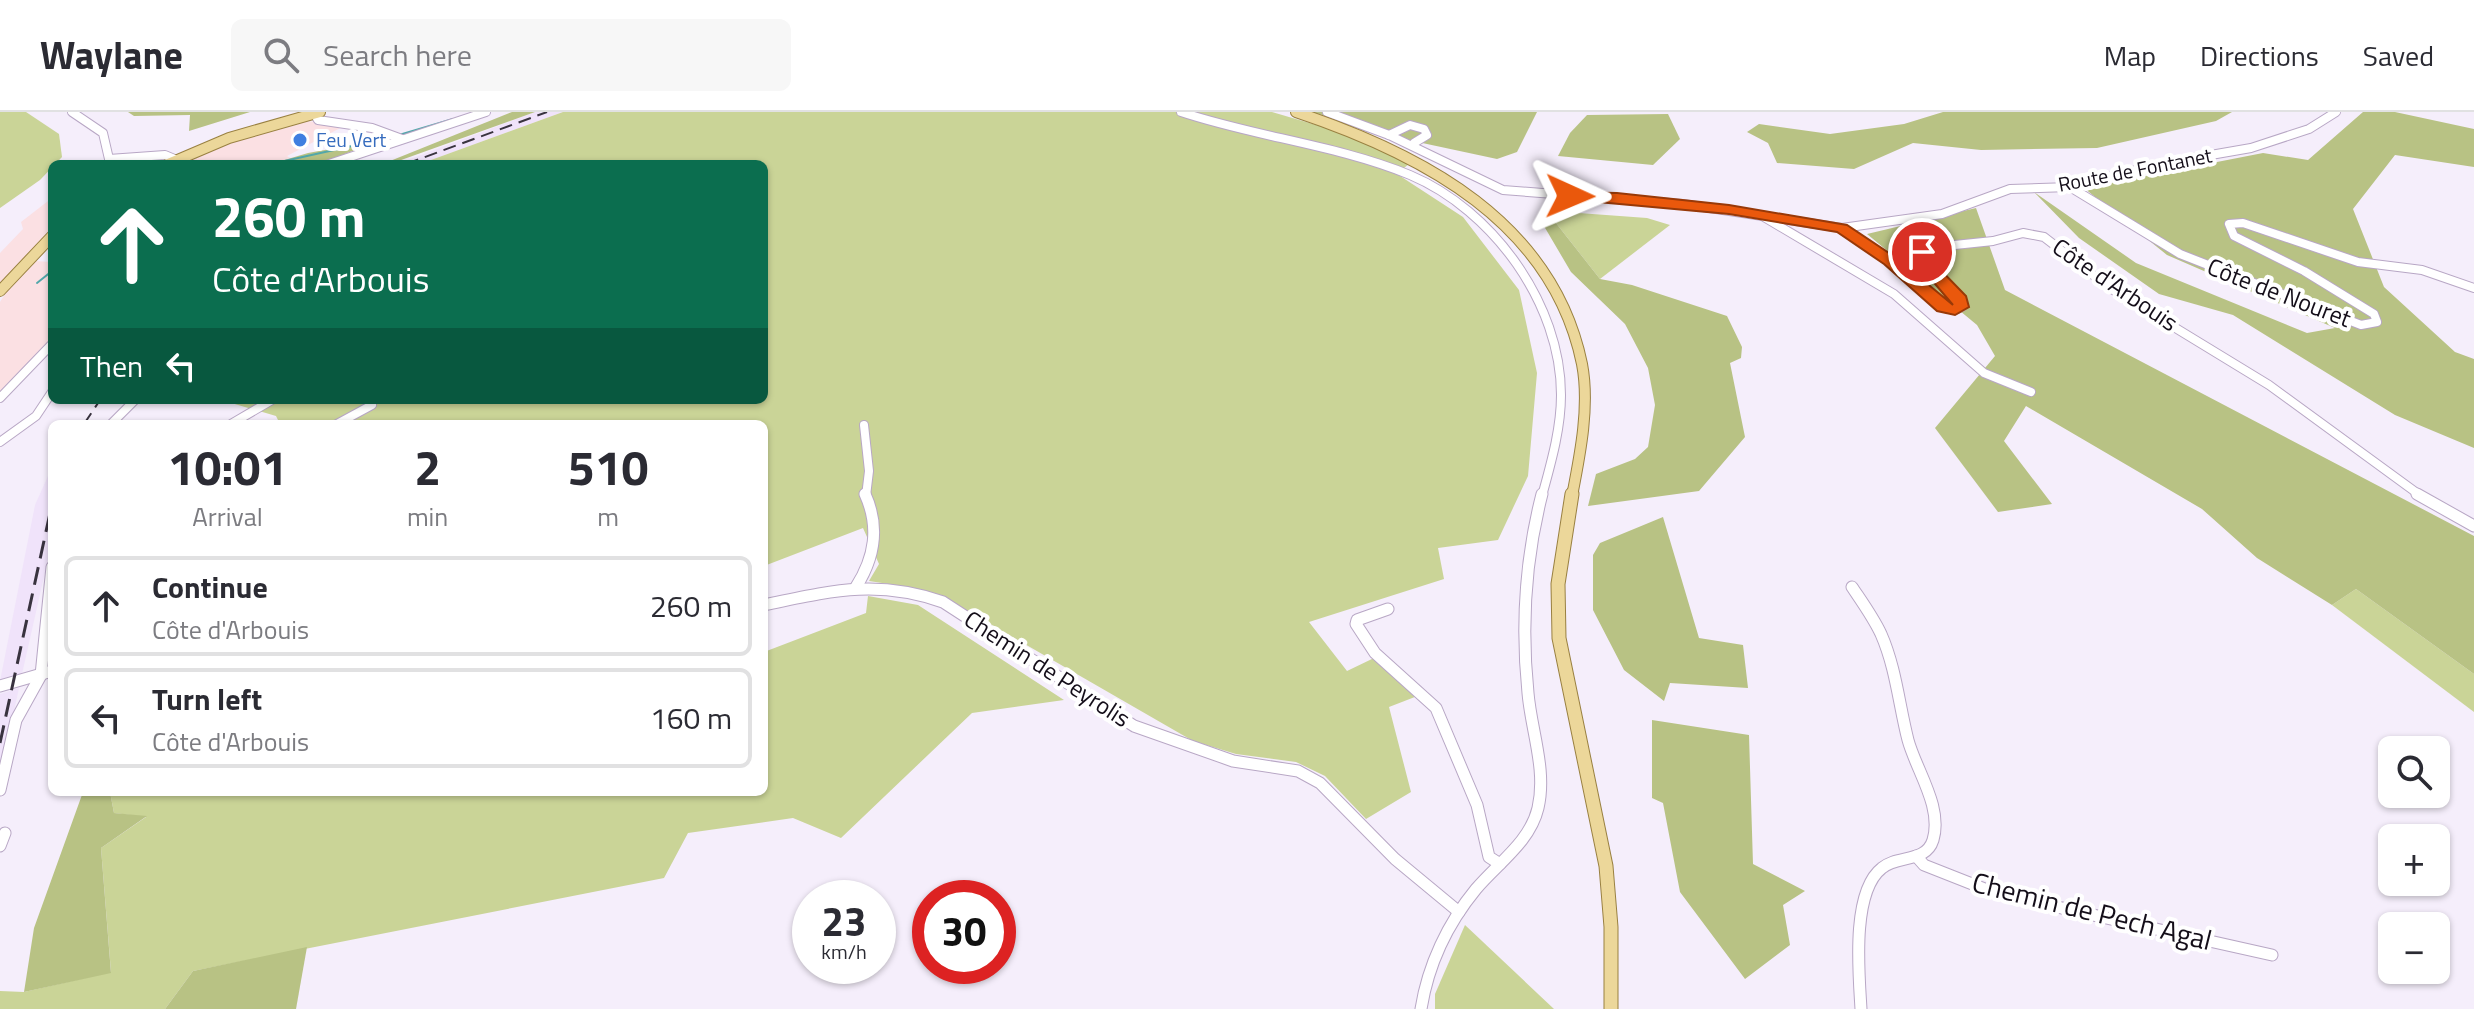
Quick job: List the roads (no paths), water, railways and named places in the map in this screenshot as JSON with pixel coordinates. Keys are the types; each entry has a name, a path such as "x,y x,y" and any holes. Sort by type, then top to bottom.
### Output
{"main road":[{"path":"1296,112 1383,142 1469,192 1517,234 1539,261 1570,320 1580,354 1583,427 1558,562 1558,609 1567,682 1603,848 1610,904 1611,1009"},
{"path":"178,160 229,138 317,113"},
{"path":"0,291 48,240"}],"street":[{"path":"72,112 103,133 109,159 165,155 171,160"},
{"path":"339,160 399,137 486,112"},
{"path":"1181,112 1212,124 1364,160 1416,175 1436,185 1488,231 1514,260 1534,291 1551,329 1560,364 1556,441 1532,531 1526,573 1529,707 1540,776 1538,809 1529,833 1459,912 1430,971 1421,1009"},
{"name":"Route de Fontanet","path":"1327,112 1389,135 1503,190 1547,196 1617,197 1842,228 1942,214 2010,189 2070,187 2283,139 2309,129 2336,112"},
{"path":"317,113 318,120 399,137"},
{"path":"1389,135 1410,125 1424,129 1427,135 1414,143"},
{"path":"1364,160 1386,152"},
{"name":"Côte de Nouret","path":"2070,187 2180,254 2361,325 2377,322 2374,314 2278,256 2234,236 2229,224 2243,223 2358,262 2422,270 2474,288"},
{"path":"1763,216 1894,294 1984,373 2031,392"},
{"name":"Côte d'Arbouis","path":"1842,228 1889,261 1942,307 1955,310 1962,307 1961,300 1920,258 1926,248 1993,241 2023,233 2044,237 2110,288 2208,345 2293,401 2413,492 2474,526"},
{"path":"0,398 48,348"},
{"path":"0,442 36,416 48,398"},
{"path":"115,420 131,404"},
{"path":"238,420 265,404"},
{"path":"344,420 372,405"},
{"path":"856,587 868,571 876,547 871,507 864,493 869,471 864,425"},
{"name":"Chemin de Peyrolis","path":"768,604 827,589 856,587 914,592 943,602 1080,694 1134,726 1233,761 1298,771 1320,783 1395,859 1459,912"},
{"path":"1852,587 1882,636 1895,670 1911,751 1932,816 1933,840 1916,856 1882,867 1872,878 1860,921 1861,1009"},
{"path":"1388,609 1357,620 1356,624 1375,653 1436,708 1477,805 1489,857 1500,864"},
{"path":"0,790 16,720 47,673 48,643"},
{"path":"0,686 47,673"},
{"path":"0,846 5,833"},
{"name":"Chemin de Pech Agal","path":"1916,856 1924,865 1995,893 2272,955"}],"waterway":[{"path":"399,135 453,119"},
{"path":"289,160 388,138"},
{"path":"37,283 48,274"}],"railway":[{"path":"417,160 547,112"},
{"path":"87,420 97,404"},
{"path":"0,743 48,522"}],"place":[{"name":"Feu Vert","path":"300,140"}]}
